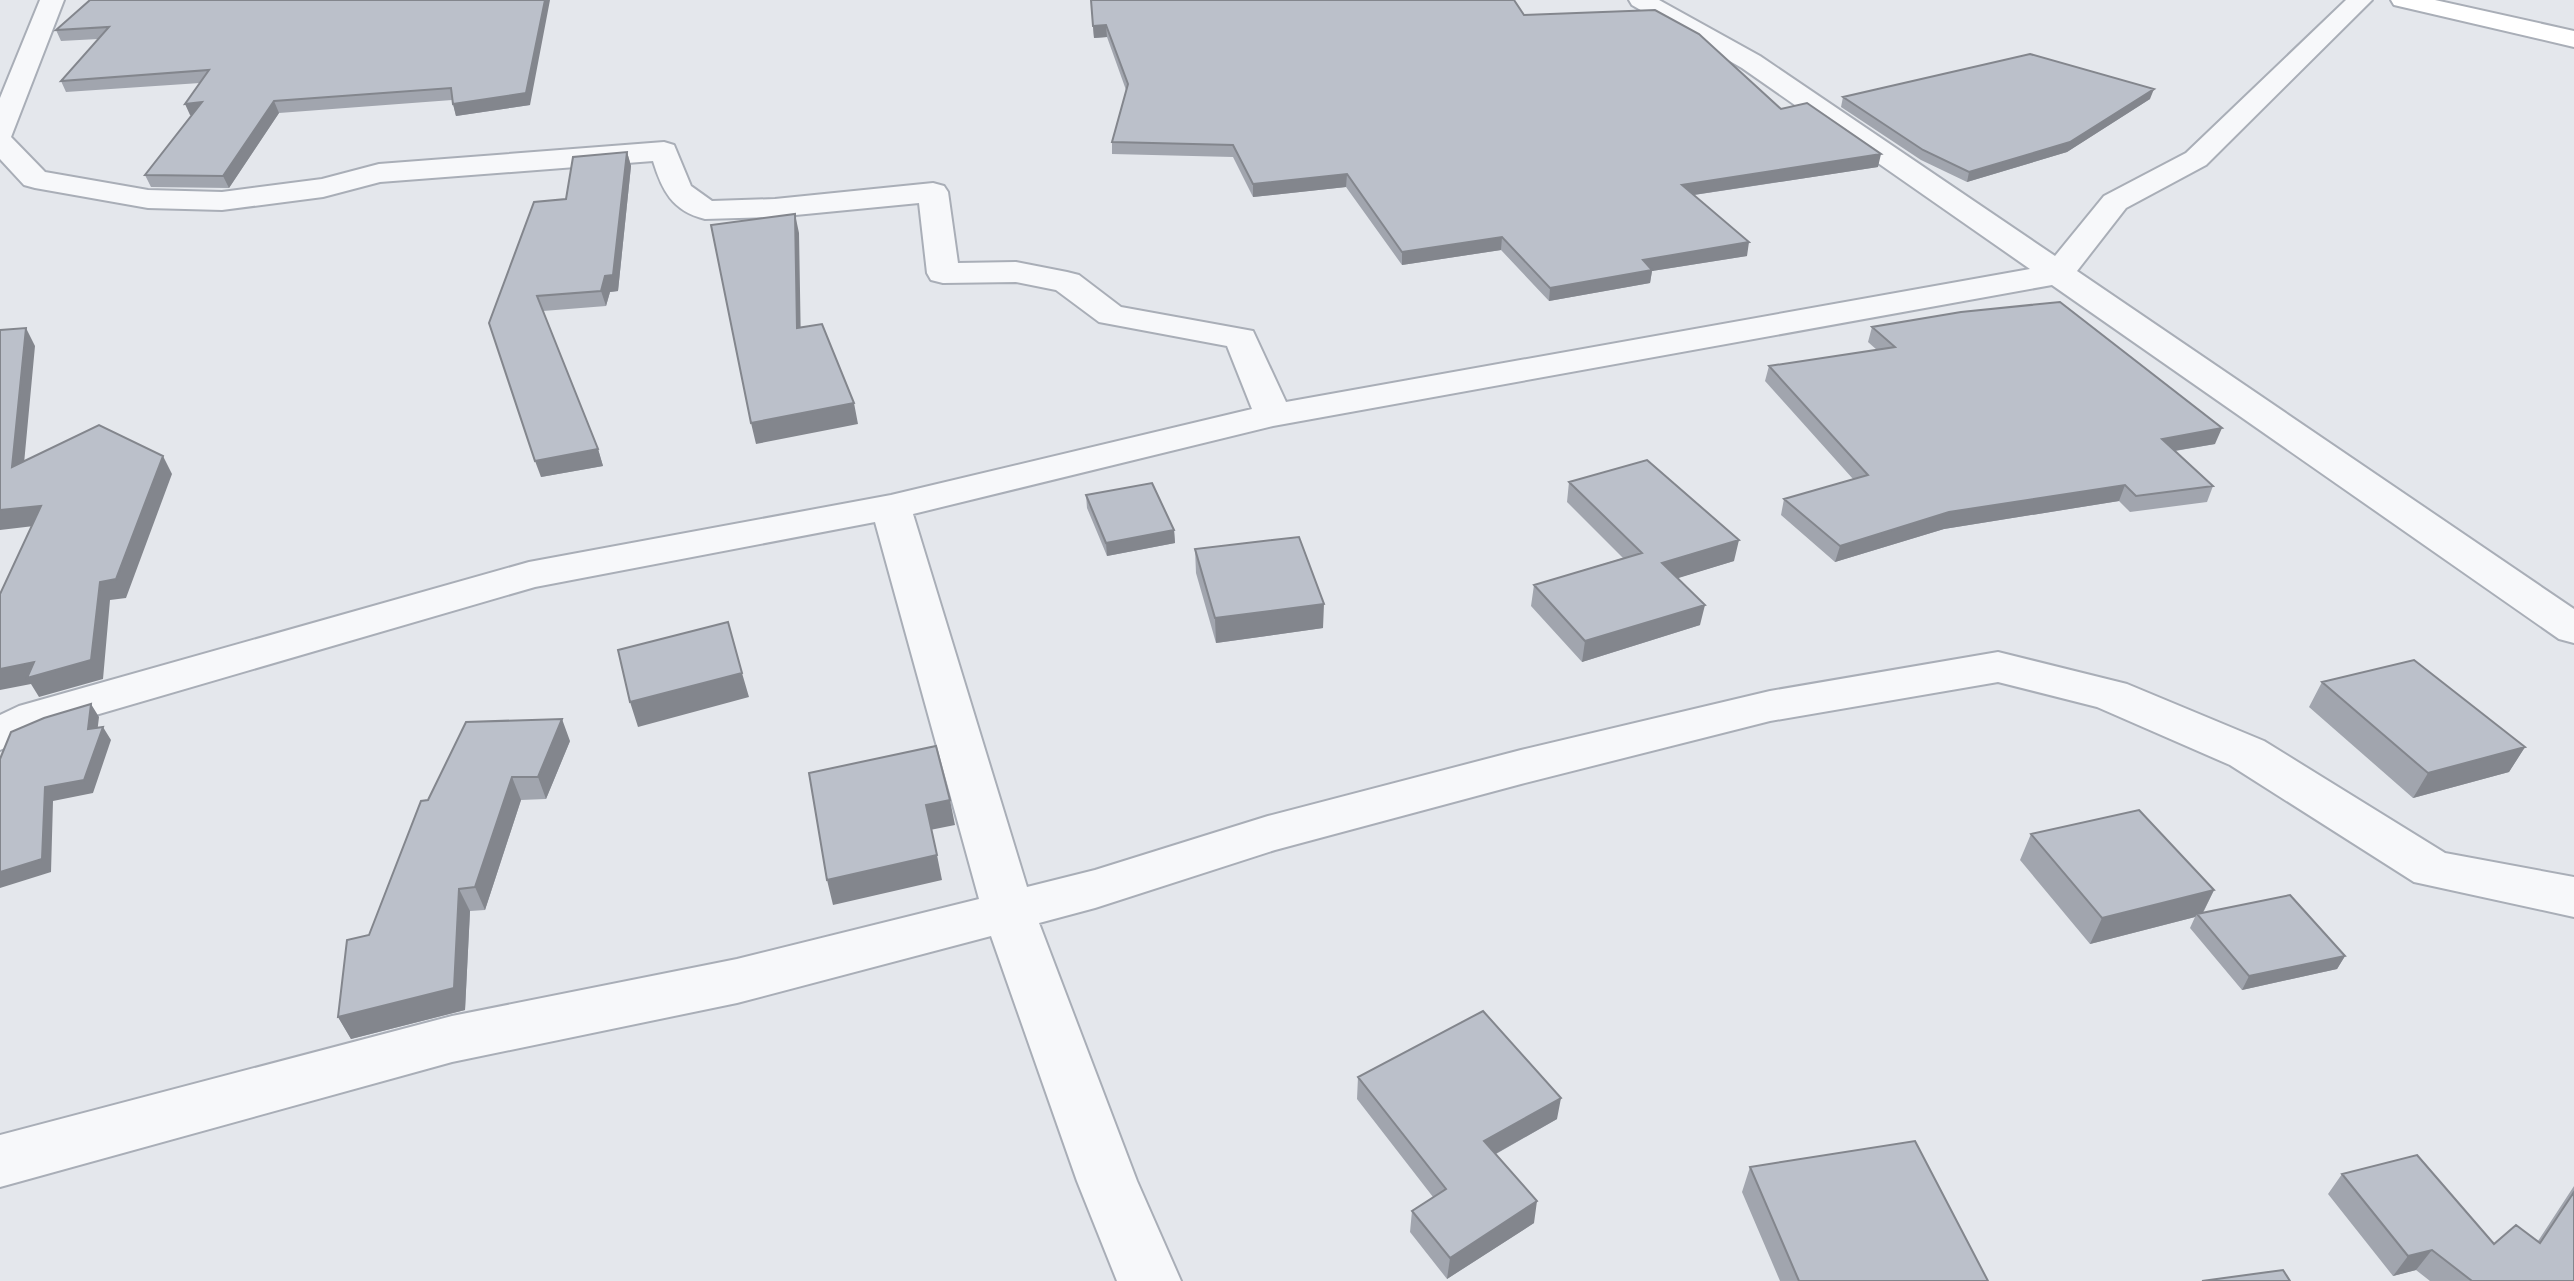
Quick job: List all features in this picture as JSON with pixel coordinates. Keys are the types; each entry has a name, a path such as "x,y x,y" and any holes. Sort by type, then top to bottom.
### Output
{"street":[{"path":"0,133 52,0"},
{"path":"1641,0 1751,62 2574,629"},
{"path":"0,734 35,717 529,575 891,507 1273,415 2058,274 2115,202 2196,159 2360,0"},
{"path":"2403,0 2574,39"},
{"path":"0,142 35,179 148,199 222,201 323,188 379,173 664,151 677,190 705,210 775,208 933,192 943,273 1016,272 1067,282 1111,315 1241,338 1273,415"},
{"path":"891,507 1008,911 1107,1181 1149,1281"},
{"path":"0,1161 452,1039 737,981 1095,889 1268,834 1537,763 1770,706 1998,667 2111,695 2247,753 2432,869 2574,897"}],"building":[{"path":"90,0 545,0 526,93 453,104 451,88 274,101 223,176 145,175 202,102 185,104 209,70 61,81 109,27 56,30"},
{"path":"1091,0 1514,0 1524,15 1655,10 1699,34 1781,109 1807,103 1881,154 1682,185 1749,242 1643,260 1652,270 1550,288 1502,237 1402,252 1347,174 1253,184 1233,145 1112,142 1128,84 1106,25 1093,26"},
{"path":"2030,54 2154,89 2070,142 1969,172 1923,150 1843,97"},
{"path":"627,152 613,275 605,276 601,291 537,296 598,449 535,461 489,323 534,202 566,199 573,157"},
{"path":"795,214 797,328 822,324 854,403 751,423 711,225"},
{"path":"2060,302 2222,428 2162,439 2213,486 2136,496 2125,485 1949,512 1840,546 1784,499 1868,475 1769,366 1895,347 1872,327 1961,312"},
{"path":"26,328 12,467 99,425 163,456 116,579 100,582 91,660 27,678 34,662 0,669 0,594 41,506 0,510 0,330"},
{"path":"1647,460 1739,540 1662,563 1705,605 1585,641 1534,585 1642,553 1569,482"},
{"path":"1152,483 1174,530 1106,543 1086,495"},
{"path":"1299,537 1324,604 1215,618 1195,549"},
{"path":"728,622 742,673 630,702 618,650"},
{"path":"2414,660 2525,747 2428,773 2322,682"},
{"path":"91,704 88,729 103,727 84,780 45,787 42,859 0,872 0,759 11,732"},
{"path":"562,719 538,777 512,777 475,887 459,889 454,988 338,1017 347,940 369,935 421,801 428,800 466,722"},
{"path":"936,746 950,800 926,805 937,855 827,880 809,773"},
{"path":"2139,810 2214,890 2102,918 2031,834"},
{"path":"2290,895 2345,956 2249,976 2197,914"},
{"path":"1483,1011 1561,1098 1484,1141 1537,1201 1450,1258 1412,1211 1446,1189 1358,1077"},
{"path":"1915,1141 1988,1281 1799,1281 1750,1167"},
{"path":"2417,1155 2494,1244 2516,1225 2540,1243 2574,1192 2574,1281 2472,1281 2432,1250 2408,1256 2342,1174"},
{"path":"2283,1270 2290,1281 2202,1281"}]}
